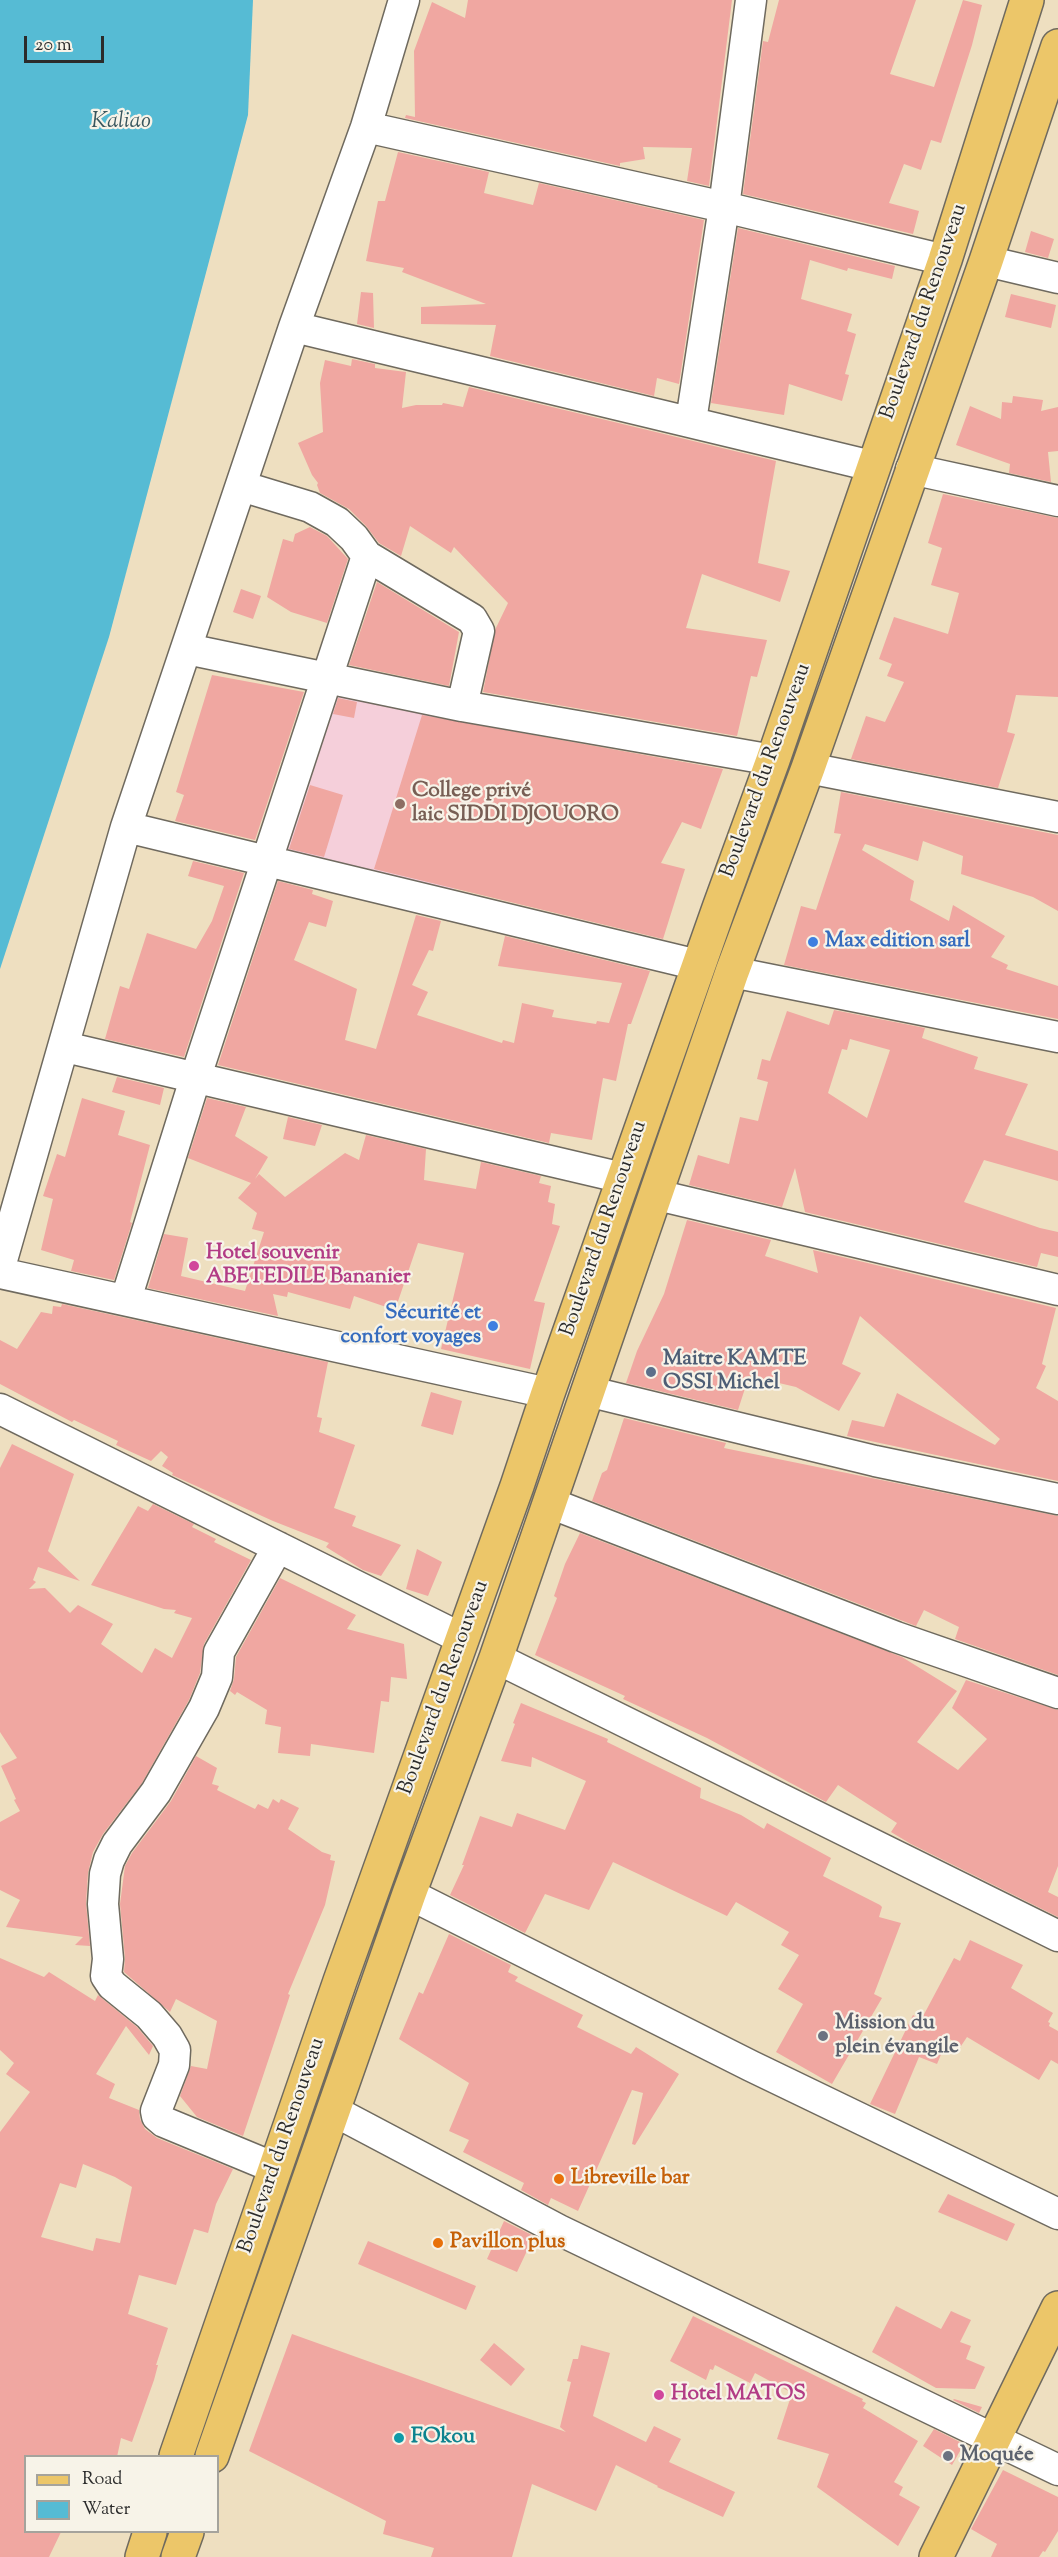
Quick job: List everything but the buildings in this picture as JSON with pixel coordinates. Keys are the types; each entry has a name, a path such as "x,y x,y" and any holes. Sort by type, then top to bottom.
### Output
{"main road":[{"name":"Boulevard du Renouveau","path":"177,2455 275,2168 463,1639 623,1178 773,760 872,466 945,260 1027,0"},
{"name":"Boulevard du Renouveau","path":"213,2455 409,1894 496,1658 732,972 808,768 911,469 986,261 1058,46"},
{"path":"936,2557 1058,2308"},
{"path":"142,2557 150,2533"},
{"path":"178,2557 187,2533"}],"street":[{"path":"0,1267 126,827 294,327 366,127 404,0"},
{"path":"691,421 724,207 751,0"},
{"path":"366,127 724,207 945,260"},
{"path":"986,261 1058,278"},
{"path":"294,327 872,466"},
{"path":"911,469 1058,501"},
{"path":"241,486 310,507 337,522 354,538 367,556 465,614 476,624 479,631 462,706"},
{"path":"126,1299 196,1076 367,556"},
{"path":"187,649 328,676 462,706 773,760"},
{"path":"808,768 1058,818"},
{"path":"126,827 698,965"},
{"path":"732,972 1058,1037"},
{"path":"64,1047 196,1076 623,1178"},
{"path":"657,1195 1058,1290"},
{"path":"0,1273 548,1393"},
{"path":"587,1391 875,1461 1058,1499"},
{"path":"0,1409 463,1639"},
{"path":"550,1503 896,1637 1058,1693"},
{"path":"275,2168 164,2122 157,2116 156,2111 174,2065 175,2050 167,2036 149,2015 112,1985 106,1976 108,1959 103,1904 105,1874 109,1860 117,1844 156,1792 204,1708 217,1677 219,1652 278,1547"},
{"path":"496,1658 1058,1936"},
{"path":"409,1894 740,2061 1058,2214"},
{"path":"334,2111 559,2230 1058,2470"}],"shaded area":[{"name":"College privé laic SIDDI DJOUORO","path":"328,689 502,729 450,901 270,857"}],"water":[{"name":"Kaliao","path":"0,0 253,0 248,115 109,637 0,969"}],"place":[{"name":"College privé laic SIDDI DJOUORO","path":"400,804"},
{"name":"Max edition sarl","path":"813,942"},
{"name":"Hotel souvenir ABETEDILE Bananier","path":"194,1266"},
{"name":"Sécurité et confort voyages","path":"493,1326"},
{"name":"Maitre KAMTE OSSI Michel","path":"651,1372"},
{"name":"Mission du plein évangile","path":"823,2036"},
{"name":"Libreville bar","path":"559,2179"},
{"name":"Pavillon plus","path":"438,2243"},
{"name":"Hotel MATOS","path":"659,2395"},
{"name":"FOkou","path":"399,2438"},
{"name":"Moquée","path":"948,2456"}]}
